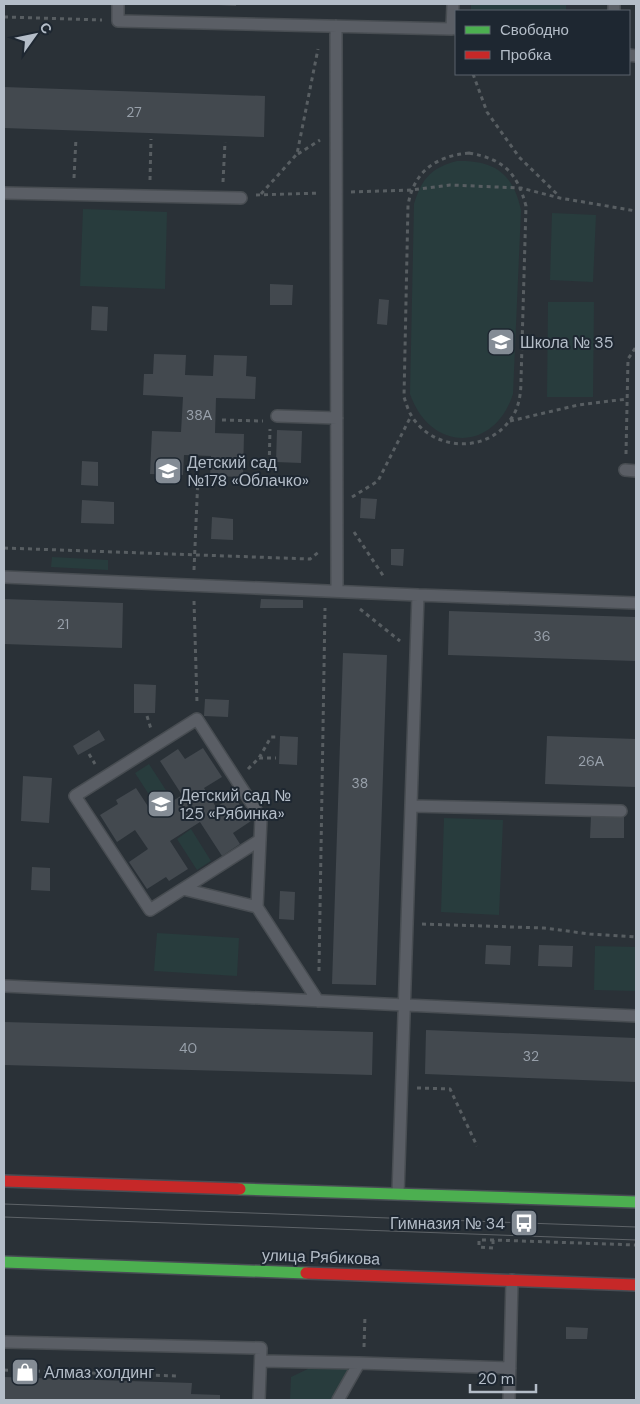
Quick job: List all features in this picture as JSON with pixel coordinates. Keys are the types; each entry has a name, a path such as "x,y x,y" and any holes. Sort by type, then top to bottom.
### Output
{"main road":[{"path":"4,1181 636,1202"},
{"name":"улица Рябикова","path":"4,1262 636,1284"}],"lane":[{"path":"118,4 118,21 452,29 453,4"},
{"path":"331,590 337,507 336,26"},
{"path":"4,192 241,198"},
{"path":"277,416 337,418"},
{"path":"4,577 636,603"},
{"path":"398,1194 418,595"},
{"path":"260,840 150,910 75,796 197,719 261,818 257,907 318,1002"},
{"path":"411,806 621,811"},
{"path":"183,889 257,907"},
{"path":"4,986 636,1016"},
{"path":"509,1400 512,1280"},
{"path":"4,1342 261,1348 260,1400"},
{"path":"260,1361 510,1368"},
{"path":"338,1400 361,1363"}],"path":[{"path":"4,17 118,21"},
{"path":"298,154 322,26"},
{"path":"474,75 487,112 519,156 560,198"},
{"path":"261,194 298,154 336,130"},
{"path":"73,194 76,138"},
{"path":"149,196 151,139"},
{"path":"222,197 225,142"},
{"path":"469,153 486,156 500,163 513,175 521,188 526,206 526,224 522,380 519,404 510,421 496,434 479,442 459,445 440,440 424,430 411,416 404,397 408,205 411,190 424,172 437,161 452,155 469,153"},
{"path":"241,198 261,194 411,190 450,185 521,188 560,198 636,211"},
{"path":"631,471 627,399 628,359 636,347"},
{"path":"510,421 578,405 627,399"},
{"path":"337,507 378,481 411,416"},
{"path":"222,420 270,421 269,471"},
{"path":"198,476 194,584 198,684"},
{"path":"353,530 396,594"},
{"path":"4,548 310,559 336,538"},
{"path":"331,590 416,654"},
{"path":"319,972 331,590"},
{"path":"235,778 259,758 271,738 277,737"},
{"path":"259,758 276,758"},
{"path":"407,924 544,928 636,937"},
{"path":"401,1088 450,1089 476,1146"},
{"path":"493,1240 493,1248 479,1247 479,1240 493,1240 636,1245"},
{"path":"361,1363 365,1315"},
{"path":"4,1370 178,1376"}],"green space":[{"path":"471,4 566,4 566,10 471,10"},
{"path":"457,161 481,163 500,171 513,187 521,210 513,394 504,413 492,427 477,435 462,438 446,435 432,427 419,413 410,394 414,204 420,187 429,175 440,167"},
{"path":"83,209 167,212 165,289 80,286"},
{"path":"552,213 596,215 593,282 550,280"},
{"path":"548,302 594,302 593,397 547,397"},
{"path":"52,557 108,560 108,570 51,567"},
{"path":"149,764 171,798 157,807 135,773"},
{"path":"444,818 503,820 499,915 441,912"},
{"path":"191,829 211,861 197,870 177,839"},
{"path":"157,933 239,938 237,976 154,971"},
{"path":"595,946 636,947 636,991 594,990"},
{"path":"314,1366 350,1368 331,1400 290,1400 291,1377"}],"building":[{"path":"236,4 236,6 218,5"},
{"path":"4,87 265,96 264,137 4,128"},
{"path":"270,284 293,285 292,305 270,305"},
{"path":"379,299 389,300 387,325 377,324"},
{"path":"92,306 108,307 107,331 91,330"},
{"path":"154,354 186,355 185,375 213,376 214,355 247,356 246,376 256,377 255,399 216,398 215,433 244,434 243,477 210,476 211,456 184,455 183,475 150,474 152,431 181,432 183,397 143,395 144,374 153,374"},
{"path":"277,430 302,431 301,463 276,462"},
{"path":"82,461 98,462 98,486 81,485"},
{"path":"361,498 377,499 375,519 360,518"},
{"path":"82,500 114,502 114,524 81,523"},
{"path":"212,517 233,519 233,540 211,539"},
{"path":"391,549 404,549 403,566 391,565"},
{"path":"4,599 123,603 122,648 4,644"},
{"path":"261,599 303,600 303,608 260,608"},
{"path":"449,611 636,617 636,661 448,655"},
{"path":"343,653 387,655 376,985 332,984"},
{"path":"134,684 156,685 155,713 134,713"},
{"path":"205,699 229,700 228,717 204,716"},
{"path":"99,730 105,740 78,755 73,746"},
{"path":"280,736 298,737 297,765 279,764"},
{"path":"547,736 636,739 636,787 545,784"},
{"path":"203,748 222,777 204,788 216,807 234,796 251,821 233,833 240,844 222,856 200,822 170,841 188,869 169,881 166,877 147,889 129,862 148,849 135,830 117,842 100,815 118,804 116,800 136,788 153,814 182,795 160,761 178,749 185,759"},
{"path":"23,776 52,778 49,823 21,821"},
{"path":"591,816 624,817 624,838 590,838"},
{"path":"32,867 50,868 50,891 31,890"},
{"path":"280,891 295,892 294,920 279,919"},
{"path":"486,945 511,946 510,965 485,964"},
{"path":"539,945 573,946 572,967 538,966"},
{"path":"4,1022 373,1032 372,1075 4,1065"},
{"path":"426,1030 636,1038 636,1082 425,1074"},
{"path":"566,1327 588,1328 587,1339 566,1339"},
{"path":"4,1377 192,1383 191,1394 220,1395 220,1400 4,1400"}],"tram line":[{"path":"4,1204 636,1227"},
{"path":"4,1217 636,1240"}],"traffic: fast":[{"path":"240,1189 636,1202"},
{"path":"4,1262 306,1273"}],"traffic: jam":[{"path":"4,1181 240,1189"},
{"path":"306,1273 636,1285"}],"place":[{"name":"Школа № 35","path":"501,342"},
{"name":"Детский сад №178 «Облачко»","path":"168,471"},
{"name":"Детский сад № 125 «Рябинка»","path":"161,804"},
{"name":"Гимназия № 34","path":"524,1223"},
{"name":"Алмаз холдинг","path":"25,1372"}]}
